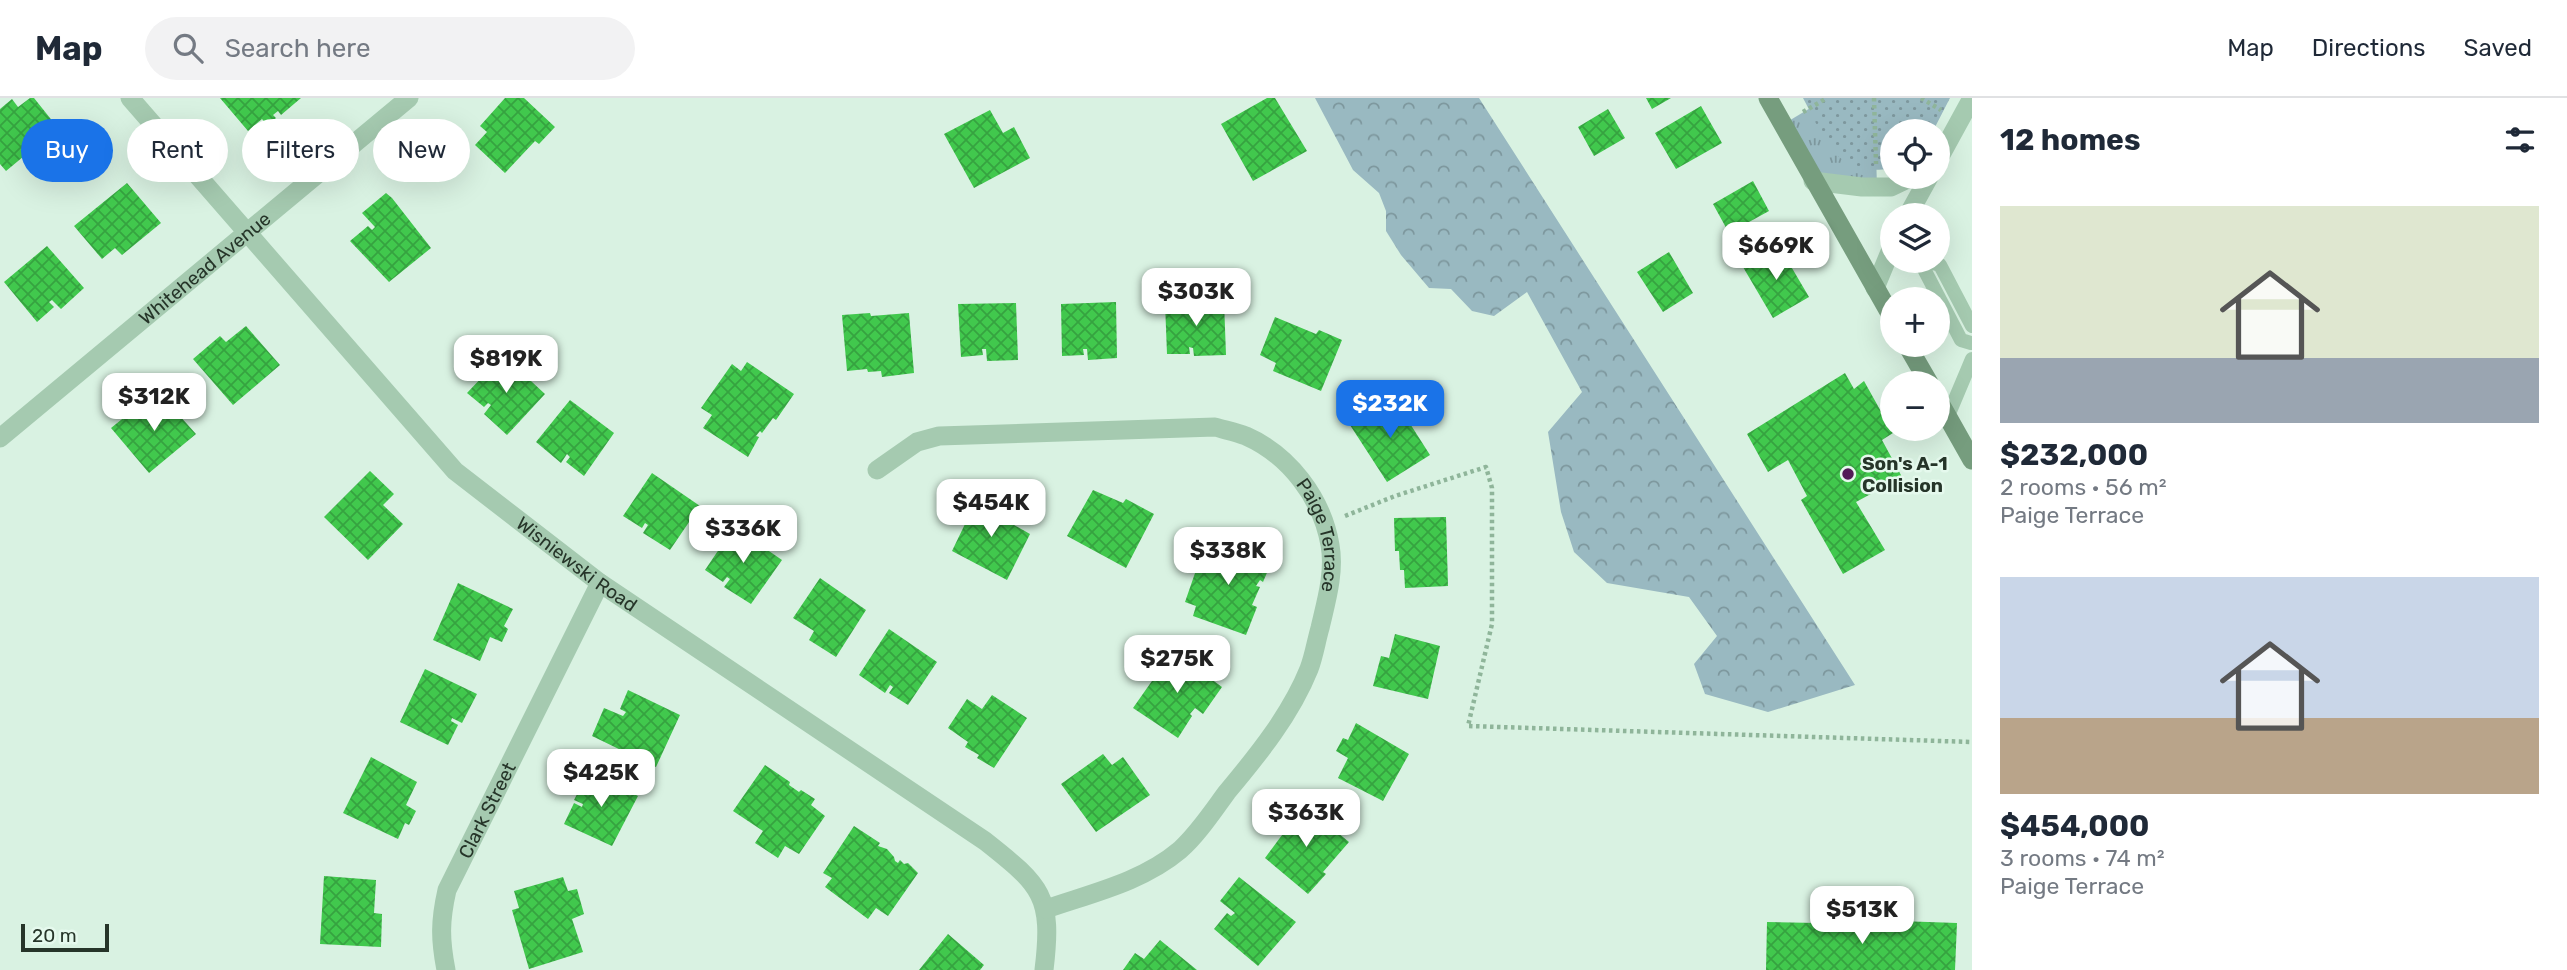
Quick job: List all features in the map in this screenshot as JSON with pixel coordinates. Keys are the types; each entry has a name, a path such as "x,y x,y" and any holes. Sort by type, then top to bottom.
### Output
{"main road":[{"path":"1768,98 1880,297"},
{"path":"1950,420 1972,460"}],"street":[{"name":"Wisniewski Road","path":"130,98 455,471 600,583 985,841 1023,871 1034,885 1046,909 1048,932 1044,970"},
{"name":"Whitehead Avenue","path":"0,438 409,98"},
{"path":"1950,138 1972,98"},
{"path":"1813,181 1877,187"},
{"path":"1875,288 1881,273"},
{"name":"Paige Terrace","path":"877,470 916,442 939,436 1215,427 1245,436 1279,455 1302,480 1325,525 1330,546 1331,570 1310,668 1294,699 1259,753 1183,847 1159,866 1136,878 1046,909"},
{"name":"Clark Street","path":"446,970 440,921 447,890 600,583"}],"lane":[{"path":"1926,273 1961,340 1972,344"},
{"path":"1944,273 1972,326"},
{"path":"1950,411 1972,359"}],"path":[{"path":"1874,98 1877,187"},
{"path":"1325,525 1395,496 1486,467 1492,488 1493,624 1468,726 1972,742"}],"green space":[{"path":"1315,98 1479,98 1855,685 1768,712 1705,694 1694,664 1717,636 1689,597 1607,583 1574,552 1561,512 1548,432 1582,392 1527,292 1494,316 1472,311 1451,289 1429,288 1401,255 1386,231 1386,211 1379,193 1353,170"},
{"path":"1803,98 1950,98 1939,119 1880,119 1880,169 1858,167 1845,161 1818,128"},
{"path":"1827,98 1875,122 1877,187 1813,181 1782,125"}],"building":[{"path":"34,98 51,119 21,119 21,159 6,171 0,164 0,109 12,99 18,107"},
{"path":"220,98 301,98 281,115 278,111 273,115 275,119 242,119 242,124"},
{"path":"505,98 524,98 555,127 539,144 535,141 505,173 475,145 487,132 480,126"},
{"path":"1267,98 1275,98 1307,151 1253,181 1221,124"},
{"path":"1646,98 1671,98 1652,109"},
{"path":"1701,106 1722,143 1676,169 1655,133"},
{"path":"1608,109 1625,138 1594,156 1578,127"},
{"path":"990,110 1003,133 1014,127 1030,158 974,188 944,134"},
{"path":"1753,181 1769,211 1729,233 1713,204"},
{"path":"127,183 161,223 122,255 115,248 102,259 74,226"},
{"path":"386,193 431,248 389,282 350,241 368,226 372,230 375,227 362,213"},
{"path":"47,246 84,288 61,309 52,300 49,302 54,307 37,322 4,282"},
{"path":"1779,246 1809,297 1773,318 1743,267"},
{"path":"1669,252 1693,293 1663,312 1637,272"},
{"path":"1224,301 1226,355 1194,356 1193,348 1189,347 1190,354 1167,354 1165,303"},
{"path":"1116,302 1117,358 1088,360 1087,349 1083,349 1084,355 1062,356 1061,304"},
{"path":"1016,303 1018,360 987,361 986,349 982,349 983,355 961,357 958,304"},
{"path":"870,313 871,316 909,313 914,373 882,377 881,371 847,371 842,315"},
{"path":"1275,317 1316,334 1319,330 1342,340 1321,391 1273,371 1276,363 1260,355"},
{"path":"246,326 280,365 233,405 193,359 220,336 226,342"},
{"path":"503,355 545,394 507,435 484,414 491,405 488,403 484,407 467,393"},
{"path":"747,362 794,394 776,420 773,418 762,433 760,431 756,436 759,437 748,457 703,428 712,415 701,408 732,364 741,371"},
{"name":"Son's A-1 Collision","path":"1845,373 1854,389 1864,381 1880,410 1880,441 1883,441 1902,477 1856,502 1885,550 1843,574 1801,500 1807,496 1788,460 1768,472 1747,434"},
{"path":"161,395 196,434 149,473 111,428 137,407 142,412"},
{"path":"1393,397 1430,455 1387,482 1350,425"},
{"path":"570,400 614,433 584,476 566,462 570,457 567,454 561,463 536,442"},
{"path":"370,471 394,494 383,505 403,524 368,560 324,517"},
{"path":"652,473 700,506 670,550 643,533 648,525 645,523 642,528 623,516"},
{"path":"1093,490 1123,503 1126,499 1154,514 1126,568 1067,536"},
{"path":"978,497 1009,511 1007,521 1030,534 1007,580 952,551"},
{"path":"1446,517 1448,586 1405,588 1399,551 1395,551 1394,518"},
{"path":"734,527 782,560 751,604 724,587 730,579 727,577 723,582 705,570"},
{"path":"1222,541 1272,561 1263,582 1260,580 1256,586 1260,587 1252,605 1257,607 1246,635 1193,616 1196,606 1185,602 1203,550 1216,555"},
{"path":"820,578 866,610 836,657 809,640 814,631 793,618"},
{"path":"458,583 513,609 504,626 508,629 502,642 490,637 480,661 433,640"},
{"path":"889,629 937,662 908,705 889,693 893,687 890,685 885,693 859,675"},
{"path":"1395,634 1440,646 1428,699 1373,686 1381,656 1389,658"},
{"path":"1173,651 1222,687 1203,714 1195,708 1178,738 1133,708"},
{"path":"425,669 477,694 462,723 452,718 451,721 458,725 448,745 400,722"},
{"path":"628,690 680,715 656,767 592,736 604,708 623,716 626,712 620,709"},
{"path":"992,695 1027,718 994,768 977,758 979,755 965,747 968,742 948,728 967,699 982,709"},
{"path":"1356,723 1409,754 1383,801 1338,778 1348,758 1336,751 1343,738 1348,740"},
{"path":"1103,754 1112,765 1123,757 1150,795 1096,832 1061,784"},
{"path":"371,757 417,782 406,805 416,811 409,825 405,823 398,839 343,813"},
{"path":"765,765 790,782 789,785 799,792 801,790 815,799 811,805 825,816 799,854 785,846 778,858 755,843 763,831 733,811"},
{"path":"589,771 638,796 612,846 564,824 574,803 582,807 583,804 574,800"},
{"path":"1302,803 1349,842 1308,894 1265,858 1285,831 1281,828"},
{"path":"854,826 880,843 878,846 887,849 895,861 908,863 918,873 888,916 876,908 868,919 825,887 832,878 823,873"},
{"path":"324,876 376,880 374,913 382,914 381,947 320,944"},
{"path":"563,877 568,891 577,889 584,914 572,919 583,952 529,969 512,910 519,908 514,891"},
{"path":"1239,877 1296,922 1258,966 1214,929 1227,913 1231,916 1235,913 1220,901"},
{"path":"1870,920 1957,923 1955,970 1766,970 1767,922 1870,924"},
{"path":"948,934 984,965 980,970 919,970"},
{"path":"1160,940 1197,970 1123,970 1135,953 1144,959"}],"place":[{"name":"Son's A-1 Collision","path":"1848,474"}]}
